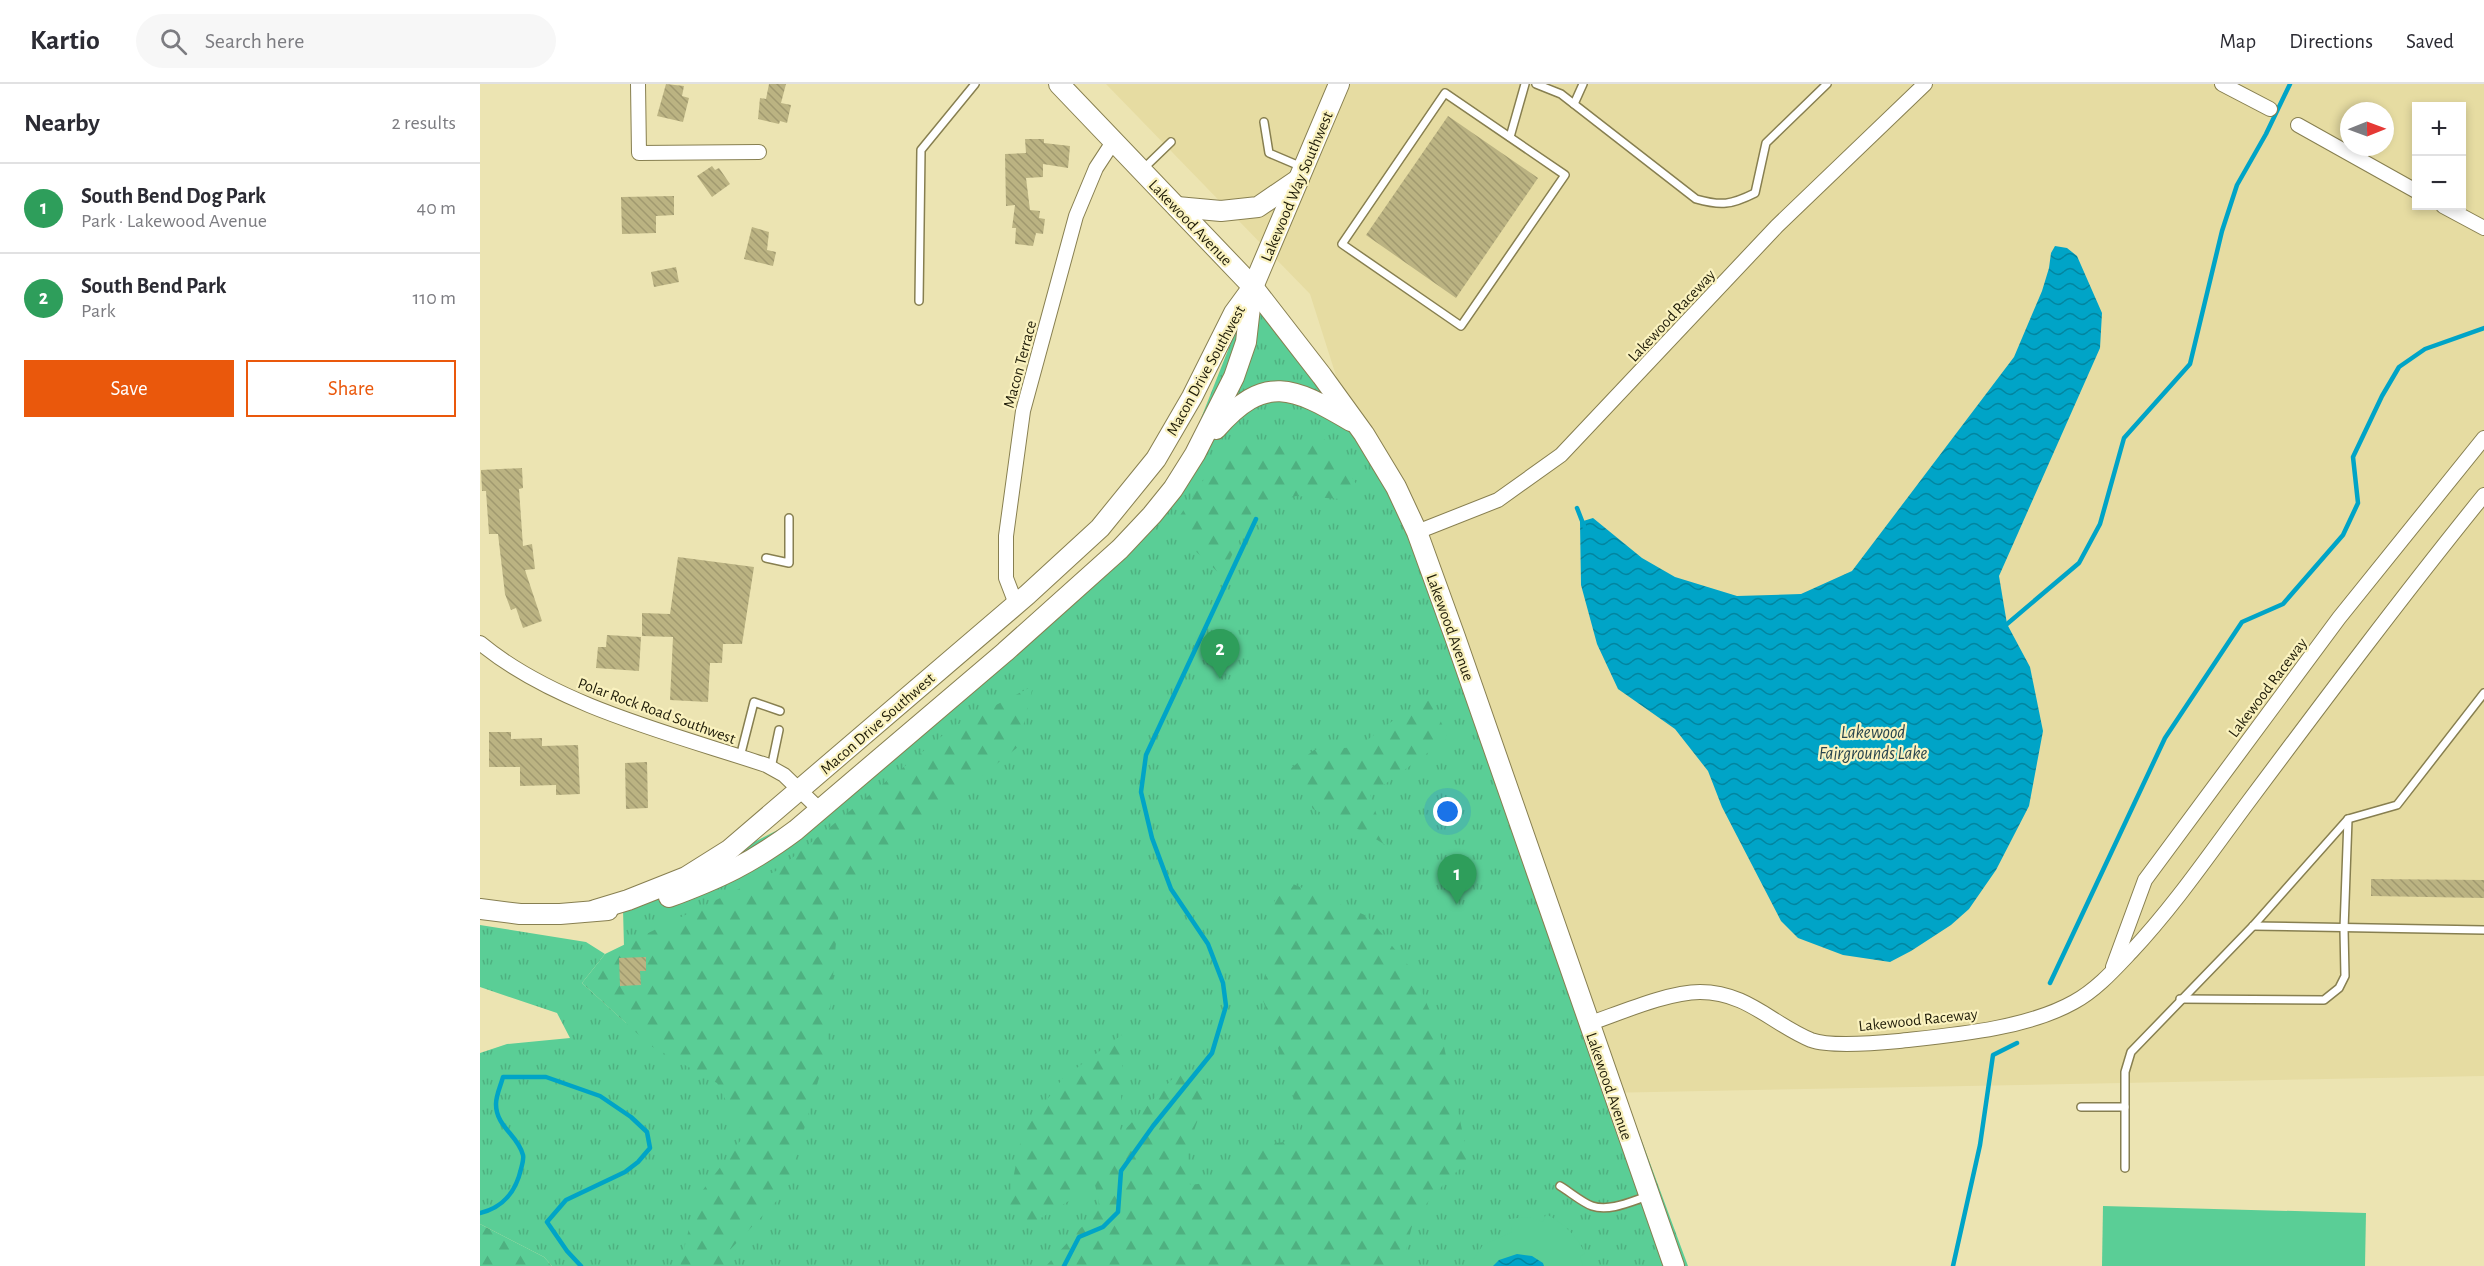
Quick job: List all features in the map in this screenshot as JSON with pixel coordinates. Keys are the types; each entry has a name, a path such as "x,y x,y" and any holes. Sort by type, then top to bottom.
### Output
{"street":[{"path":"638,84 639,153 759,152"},
{"name":"Lakewood Avenue","path":"1059,84 1253,287 1322,376 1357,425 1396,487 1417,532 1455,637 1674,1266"},
{"name":"Lakewood Way Southwest","path":"1253,287 1339,84"},
{"name":"Lakewood Raceway","path":"1417,532 1498,500 1561,455 1777,226 1925,84"},
{"path":"2223,84 2270,109"},
{"path":"2298,125 2412,188"},
{"name":"Macon Terrace","path":"1016,604 1006,578 1006,536 1023,411 1076,216 1096,168 1113,142"},
{"path":"1177,207 1221,212 1258,207 1302,174"},
{"path":"2451,210 2484,228"},
{"name":"Macon Drive Southwest","path":"595,910 628,900 686,877 729,850 1016,604 1100,528 1156,459 1192,397 1234,313 1253,287"},
{"name":"Macon Drive Southwest","path":"480,909 530,914 560,914 623,909 662,900 723,877 764,854 1005,652 1120,549 1173,489 1195,454 1234,377 1246,342 1253,287"},
{"path":"1195,454 1233,409 1252,396 1266,392 1284,391 1302,395 1357,425"},
{"name":"Lakewood Raceway","path":"2110,975 2145,880 2339,618 2484,438"},
{"name":"Lakewood Raceway","path":"1588,1024 1672,997 1700,992 1734,997 1814,1041 1851,1044 1897,1041 2037,1019 2076,1001 2110,975 2172,906 2396,604 2484,495"},
{"name":"Polar Rock Road Southwest","path":"480,643 548,687 593,707 771,768 784,775 819,809"}],"lane":[{"path":"919,301 921,150 975,84"},
{"path":"1510,137 1525,84"},
{"path":"1536,84 1561,94 1696,199 1719,205 1739,201 1755,194 1766,143 1827,84"},
{"path":"1574,104 1582,84"},
{"path":"1445,93 1510,137 1565,175 1461,326 1342,244 1445,93"},
{"path":"1264,122 1269,153 1302,174"},
{"path":"1141,171 1171,142"},
{"path":"766,558 789,563 789,518"},
{"path":"2126,1168 2125,1072 2131,1052 2253,926 2348,819 2397,805 2484,693"},
{"path":"740,757 754,702 780,711"},
{"path":"771,768 779,730"},
{"path":"2180,999 2324,1000 2340,988 2345,976 2344,928 2348,819"},
{"path":"2253,926 2484,930"},
{"path":"2081,1107 2126,1107"},
{"path":"1560,1186 1591,1206 1605,1209 1648,1196"}],"shaded area":[{"path":"1106,84 2484,84 2484,1076 1603,1093 1368,451 1352,426 1310,294"}],"green space":[{"path":"1253,287 1417,532 1688,1266 552,1266 544,1257 480,1224 480,1053 507,1044 570,1038 557,1013 480,987 480,925 586,942 605,954 582,983 626,1023 623,909 819,809 1173,489"},
{"path":"1324,439 1357,485 1341,499 1296,496 1253,511 1222,576 1186,542 1179,517 1218,458 1243,442"},
{"path":"1033,686 1018,747 841,887 826,1054 786,1191 726,1254 733,1266 680,1266 696,1199 744,1136 717,1083 651,1046 582,983 605,954 776,871 953,727"},
{"path":"1431,699 1448,738 1370,795 1387,846 1366,833 1313,809 1290,769 1314,750 1358,747 1395,719"},
{"path":"1293,884 1367,916 1413,971 1443,1042 1469,1162 1450,1177 1414,1218 1402,1266 1046,1266 1100,1207 1095,1185 1026,1227 1008,1204 1022,1134 1063,1078 1123,1034 1120,1135 1177,1074 1210,1086 1187,1150 1190,1185 1228,1180 1245,1146 1307,1140 1262,997 1275,900"},
{"path":"2103,1206 2366,1213 2365,1266 2102,1266"},
{"path":"1546,1214 1564,1226 1578,1241 1585,1254 1580,1256 1583,1266 1469,1266 1483,1245 1512,1232 1509,1219 1528,1217 1543,1222"},
{"path":"480,1224 544,1257 552,1266 480,1266"}],"water":[{"name":"Lakewood Fairgrounds Lake","path":"2055,246 2067,248 2077,256 2102,313 2100,348 1999,576 2007,624 2030,667 2043,731 2029,806 1996,870 1969,909 1951,925 1890,962 1843,955 1798,938 1781,921 1722,807 1708,771 1675,729 1618,689 1597,644 1581,585 1580,522 1593,518 1642,558 1675,577 1737,596 1801,594 1852,571 2014,357 2042,291 2051,253"},
{"path":"1517,1254 1532,1256 1544,1266 1493,1266 1499,1260"}],"building":[{"path":"666,84 684,86 682,96 689,98 683,122 657,116"},
{"path":"769,84 786,84 781,103 791,105 787,123 780,121 779,124 758,119 760,98 766,99"},
{"path":"1448,116 1538,178 1456,298 1366,235"},
{"path":"1025,139 1044,139 1044,143 1070,146 1068,168 1043,164 1043,177 1026,178 1030,210 1040,211 1039,218 1045,219 1043,234 1036,233 1033,246 1015,244 1016,228 1012,228 1015,205 1006,206 1005,154 1026,153"},
{"path":"712,166 715,170 719,168 730,184 712,197 697,176"},
{"path":"674,196 674,215 656,216 656,233 622,234 621,197"},
{"path":"752,227 769,232 767,250 776,252 773,266 744,259"},
{"path":"676,267 679,282 654,287 651,272"},
{"path":"522,468 523,488 519,489 523,546 532,544 535,569 525,570 542,621 523,628 516,608 511,610 505,594 498,534 489,534 486,491 482,491 481,470"},
{"path":"678,557 754,567 742,644 723,644 722,663 710,663 708,702 670,700 673,637 642,636 642,613 670,614"},
{"path":"607,635 641,637 639,671 596,668 598,647 606,647"},
{"path":"489,732 511,732 511,739 542,738 542,746 578,745 580,794 556,795 556,785 520,786 520,767 489,767"},
{"path":"647,762 648,808 626,809 625,763"},
{"path":"2371,879 2484,880 2484,898 2371,896"},
{"path":"646,957 646,971 640,971 641,985 620,986 619,958"}],"waterway":[{"path":"2003,624 2007,624 2079,563 2100,524 2124,438 2190,364 2222,231 2237,185 2266,134 2290,84"},
{"path":"2050,983 2165,738 2242,622 2283,604 2343,535 2358,503 2353,457 2382,396 2399,367 2425,349 2484,328"},
{"path":"1577,508 1584,526"},
{"path":"1064,1266 1079,1237 1103,1227 1118,1212 1121,1171 1153,1126 1212,1053 1226,1006 1223,983 1208,944 1171,889 1152,838 1141,792 1146,755 1256,519"},
{"path":"1953,1266 1980,1145 1993,1055 2017,1043"},
{"path":"480,1213 502,1203 512,1191 519,1177 523,1160 517,1142 503,1125 497,1112 497,1097 503,1077 546,1077 600,1096 631,1117 647,1132 650,1148 625,1172 566,1200 547,1222 567,1251 581,1266"}],"place":[{"name":"South Bend Park","path":"1220,679"},
{"name":"South Bend Dog Park","path":"1457,904"}]}
